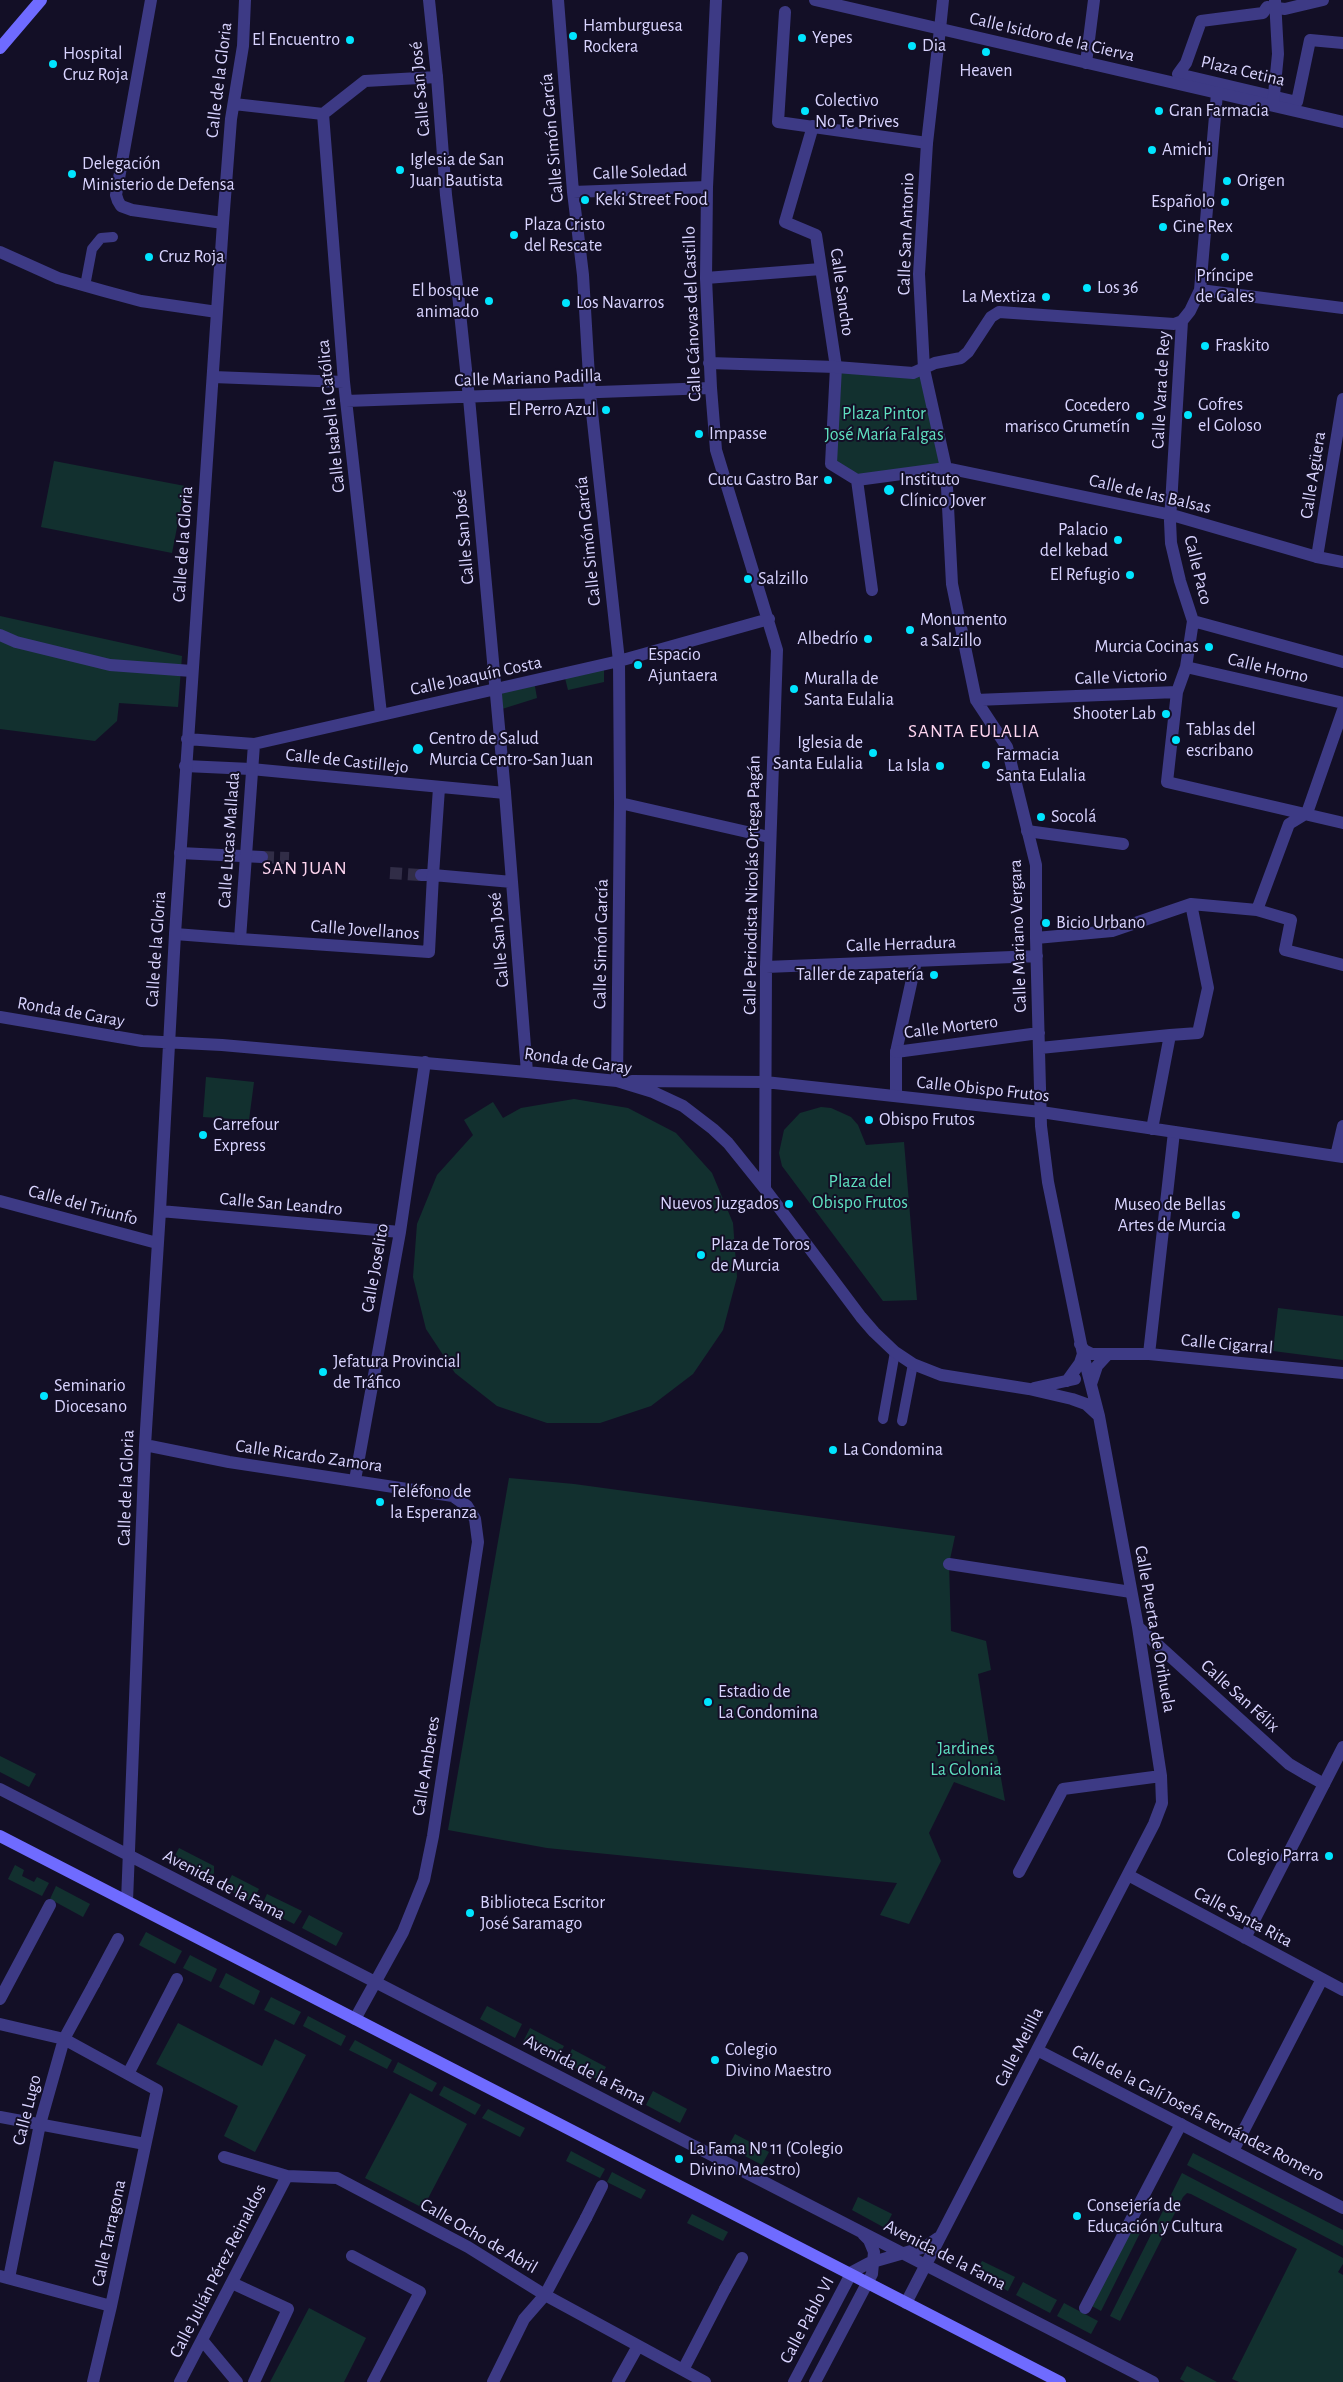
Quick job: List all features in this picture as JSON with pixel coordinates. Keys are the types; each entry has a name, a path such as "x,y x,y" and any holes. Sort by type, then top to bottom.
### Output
{"main road":[{"path":"0,48 41,0"},
{"path":"0,1836 1060,2382"}],"street":[{"path":"151,0 116,195 121,206 132,210 223,222"},
{"name":"Calle de la Gloria","path":"127,1901 145,1445 185,766 223,222 234,104 243,46 245,0"},
{"name":"Calle San José","path":"429,0 446,196 469,398 496,690 527,1072"},
{"name":"Calle Simón García","path":"558,0 573,192 583,275 590,394 619,661 620,803 617,1081"},
{"name":"Calle Cánovas del Castillo","path":"716,0 707,187 706,278 710,388 716,450 777,650 775,688"},
{"name":"Calle Isidoro de la Cierva","path":"819,0 1217,93 1273,101"},
{"name":"Calle San Antonio","path":"943,0 927,142 919,274 924,369 946,468"},
{"path":"1086,62 1094,0"},
{"name":"Plaza Cetina","path":"1323,0 1295,7 1276,4 1267,7 1263,13 1202,21 1186,63 1178,74 1273,101 1297,102 1310,40 1343,43"},
{"path":"1276,4 1278,54 1273,101 1343,122"},
{"path":"785,12 778,122 927,142"},
{"path":"234,104 323,114 364,81 437,77"},
{"name":"Calle Vara de Rey","path":"1172,515 1182,321 1190,311 1200,290 1217,93"},
{"name":"Calle Isabel la Católica","path":"323,114 344,382 381,714"},
{"name":"Calle Sancho","path":"813,126 786,222 816,235 836,367"},
{"name":"Calle Soledad","path":"573,192 707,187"},
{"path":"0,252 34,269 85,286 141,301 217,312"},
{"path":"706,278 821,269"},
{"path":"1200,290 1343,308"},
{"path":"709,363 836,367 913,373 935,363 961,358 968,352 991,317 999,312 1174,324 1182,321"},
{"path":"836,367 832,464 857,480 946,468"},
{"path":"213,377 344,382"},
{"name":"Calle Mariano Padilla","path":"346,401 590,394 710,388"},
{"name":"Calle Agüera","path":"1317,557 1343,399"},
{"name":"Calle de las Balsas","path":"946,468 1172,515 1317,557 1343,562"},
{"name":"Calle Mariano Vergara","path":"946,468 952,584 976,700 1006,747 1036,865 1041,1112 1048,1182 1081,1349 1091,1384"},
{"path":"857,480 872,590"},
{"name":"Calle Paco","path":"1172,515 1170,521 1171,543 1180,581 1193,621 1186,667 1177,692"},
{"name":"Calle Joaquín Costa","path":"187,739 254,744 619,661 769,619"},
{"path":"1193,621 1343,662"},
{"path":"0,635 16,642 110,665 192,671"},
{"name":"Calle Horno","path":"1186,667 1343,703"},
{"name":"Calle Periodista Nicolás Ortega Pagán","path":"765,1189 766,967 775,688"},
{"name":"Calle Victorio","path":"976,700 1177,692 1167,782 1343,822"},
{"path":"1257,910 1289,824 1307,813 1343,710"},
{"name":"Calle Lucas Mallada","path":"240,939 254,744"},
{"name":"Calle de Castillejo","path":"185,766 251,769 505,793"},
{"path":"439,788 427,875 512,882"},
{"path":"620,803 769,837"},
{"path":"1028,831 1123,844"},
{"path":"180,853 262,857"},
{"name":"Calle Jovellanos","path":"175,934 429,952 427,875"},
{"path":"1040,1048 1170,1034 1198,1033 1208,988 1191,904"},
{"path":"1036,938 1112,931 1191,904 1257,910 1291,920 1285,950 1343,964"},
{"name":"Calle Herradura","path":"766,967 1037,956"},
{"path":"896,1096 896,1052 916,961"},
{"name":"Ronda de Garay","path":"0,1017 106,1036 425,1062 617,1081 653,1092 683,1106 728,1143 861,1317 895,1352 913,1364 933,1373 955,1379 1029,1389 1072,1399 1086,1404 1099,1416"},
{"name":"Calle Mortero","path":"896,1052 1039,1033"},
{"path":"1152,1129 1170,1034"},
{"name":"Calle Joselito","path":"355,1480 400,1232 425,1062"},
{"name":"Calle Obispo Frutos","path":"617,1081 765,1082 1041,1112 1340,1156"},
{"path":"1340,1156 1343,1126"},
{"path":"1149,1354 1174,1132"},
{"name":"Calle del Triunfo","path":"0,1201 157,1243"},
{"name":"Calle San Leandro","path":"160,1211 400,1232"},
{"path":"1067,1380 1076,1370 1081,1349"},
{"name":"Calle Cigarral","path":"1081,1349 1088,1353 1149,1354 1343,1373"},
{"path":"1072,1399 1084,1396 1098,1366 1108,1354"},
{"name":"Ronda de Garay","path":"1029,1389 1079,1379 1091,1384"},
{"name":"Calle Puerta de Orihuela","path":"1091,1384 1099,1416 1132,1592 1161,1776 1162,1796 1160,1810 1128,1875"},
{"name":"Calle Ricardo Zamora","path":"145,1445 228,1462 453,1496 467,1506"},
{"name":"Calle Amberes","path":"355,2019 416,1904 424,1880 433,1836 478,1542 475,1519 467,1506"},
{"path":"949,1564 1132,1592"},
{"name":"Calle San Félix","path":"1138,1627 1289,1764 1324,1784"},
{"path":"1245,1938 1343,1747"},
{"path":"1019,1872 1063,1789 1161,1776"},
{"name":"Avenida de la Fama","path":"0,1788 1153,2382"},
{"name":"Calle Santa Rita","path":"1128,1875 1343,1990"},
{"name":"Calle Melilla","path":"906,2303 1128,1875"},
{"path":"0,1999 50,1905"},
{"name":"Calle Lugo","path":"5,2277 40,2124 64,2039 118,1939"},
{"path":"0,2024 64,2039 128,2074 179,1975"},
{"path":"1233,2151 1322,1979"},
{"name":"Calle de la Calí Josefa Fernández Romero","path":"1037,2050 1343,2208"},
{"name":"Calle Tarragona","path":"93,2382 157,2090 128,2074"},
{"path":"0,2117 145,2144"},
{"path":"1085,2308 1181,2124"},
{"name":"Calle Ocho de Abril","path":"224,2157 287,2176 337,2178 468,2247 545,2295 705,2382"},
{"name":"Calle Julián Pérez Reinaldos","path":"180,2382 287,2176"},
{"path":"493,2382 524,2319 545,2295 602,2186"},
{"path":"857,2230 869,2240 874,2252 875,2261 868,2283"},
{"name":"Calle Melilla","path":"851,2274 857,2268 875,2261 929,2245 941,2234"},
{"path":"868,2283 887,2262 903,2253"},
{"path":"352,2256 420,2292 373,2382"},
{"path":"683,2370 742,2258"},
{"name":"Calle Pablo VI","path":"794,2382 851,2274"},
{"path":"5,2277 111,2306"},
{"path":"232,2283 288,2309 254,2382"},
{"name":"Calle Pablo VI","path":"815,2382 868,2283"},
{"path":"202,2340 237,2382"},
{"path":"618,2382 638,2346"}],"lane":[{"path":"85,286 92,249 102,238 113,236"},
{"path":"883,1419 895,1352"},
{"path":"902,1422 913,1364"}],"green space":[{"name":"Plaza Pintor José María Falgas","path":"836,367 924,369 946,468 857,480 831,464"},
{"path":"54,461 185,486 172,553 41,527"},
{"path":"0,616 182,656 178,707 119,703 117,721 95,741 0,729"},
{"path":"604,668 604,682 568,690 564,674"},
{"path":"534,681 537,698 502,709 500,692"},
{"path":"206,1077 254,1082 249,1120 203,1117"},
{"name":"Plaza de Toros de Murcia","path":"574,1099 628,1108 676,1133 712,1173 733,1223 737,1277 723,1330 693,1374 651,1406 600,1423 547,1423 497,1406 455,1373 426,1329 413,1277 417,1224 437,1175 473,1135 464,1120 493,1102 503,1118 521,1108"},
{"name":"Plaza del Obispo Frutos","path":"821,1107 831,1108 851,1117 858,1125 866,1145 904,1142 917,1300 883,1301 782,1166 779,1153 784,1130 800,1113"},
{"path":"1278,1308 1343,1316 1343,1360 1273,1351"},
{"name":"Estadio de La Condomina","path":"509,1478 574,1484 955,1536 949,1564 951,1631 986,1641 991,1670 978,1674 990,1751 997,1756 1005,1801 954,1782 929,1833 941,1861 909,1924 880,1915 897,1883 547,1848 448,1830"},
{"path":"0,1756 36,1774 29,1787 0,1772"},
{"path":"179,1848 214,1866 214,1873 209,1880 172,1861"},
{"path":"15,1865 24,1870 22,1876 34,1882 37,1877 49,1883 42,1896 8,1879"},
{"path":"232,1875 259,1889 252,1902 225,1888"},
{"path":"56,1886 90,1904 83,1917 50,1899"},
{"path":"267,1894 302,1911 294,1924 261,1907"},
{"path":"309,1915 343,1933 336,1946 302,1928"},
{"path":"146,1932 182,1951 175,1964 139,1945"},
{"path":"190,1955 217,1969 211,1982 183,1968"},
{"path":"226,1973 260,1991 254,2005 219,1987"},
{"path":"271,1997 301,2012 294,2025 264,2010"},
{"path":"487,2006 522,2024 515,2038 480,2019"},
{"path":"308,2016 346,2036 341,2046 303,2026"},
{"path":"178,2023 262,2066 275,2039 306,2055 255,2152 224,2136 238,2106 156,2064"},
{"path":"530,2028 564,2046 557,2059 523,2042"},
{"path":"355,2040 392,2060 387,2069 349,2050"},
{"path":"572,2049 606,2067 599,2080 565,2063"},
{"path":"398,2062 437,2083 432,2092 393,2072"},
{"path":"444,2086 481,2105 475,2115 439,2095"},
{"path":"653,2091 687,2109 680,2123 646,2105"},
{"path":"410,2093 467,2124 423,2208 365,2178"},
{"path":"488,2109 525,2128 520,2137 482,2118"},
{"path":"735,2134 769,2152 762,2165 728,2147"},
{"path":"571,2151 605,2169 600,2178 566,2161"},
{"path":"1193,2153 1343,2230 1343,2246 1187,2165"},
{"path":"612,2172 646,2190 641,2199 607,2182"},
{"path":"1182,2173 1343,2258 1343,2264 1338,2272 1343,2275 1343,2382 1239,2382 1232,2379 1297,2249 1191,2194 1187,2193 1183,2197 1120,2321 1110,2316"},
{"path":"858,2197 892,2214 885,2228 852,2210"},
{"path":"692,2214 728,2232 723,2241 687,2223"},
{"path":"1136,2218 1145,2223 1101,2311 1090,2305"},
{"path":"982,2261 1015,2277 1008,2291 975,2274"},
{"path":"1023,2282 1057,2300 1050,2313 1016,2295"},
{"path":"1064,2303 1098,2321 1091,2334 1057,2316"},
{"path":"309,2308 366,2338 344,2382 270,2382"},
{"path":"1187,2366 1217,2382 1185,2382 1180,2379"}],"tunnel":[{"path":"262,857 289,858"},
{"path":"390,873 421,875"}],"place":[{"name":"Hamburguesa Rockera","path":"573,36"},
{"name":"Yepes","path":"802,38"},
{"name":"El Encuentro","path":"350,40"},
{"name":"Dia","path":"912,46"},
{"name":"Heaven","path":"986,52"},
{"name":"Hospital Cruz Roja","path":"53,64"},
{"name":"Colectivo No Te Prives","path":"805,111"},
{"name":"Gran Farmacia","path":"1159,111"},
{"name":"Amichi","path":"1152,150"},
{"name":"Iglesia de San Juan Bautista","path":"400,170"},
{"name":"Delegación Ministerio de Defensa","path":"72,174"},
{"name":"Origen","path":"1227,181"},
{"name":"Keki Street Food","path":"585,200"},
{"name":"Españolo","path":"1225,202"},
{"name":"Cine Rex","path":"1163,227"},
{"name":"Plaza Cristo del Rescate","path":"514,235"},
{"name":"Cruz Roja","path":"149,257"},
{"name":"Príncipe de Gales","path":"1225,257"},
{"name":"Los 36","path":"1087,288"},
{"name":"La Mextiza","path":"1046,297"},
{"name":"El bosque animado","path":"489,301"},
{"name":"Los Navarros","path":"566,303"},
{"name":"Fraskito","path":"1205,346"},
{"name":"El Perro Azul","path":"606,410"},
{"name":"Gofres el Goloso","path":"1188,415"},
{"name":"Cocedero marisco Grumetín","path":"1140,416"},
{"name":"Impasse","path":"699,434"},
{"name":"Cucu Gastro Bar","path":"828,480"},
{"name":"Instituto Clínico Jover","path":"889,490"},
{"name":"Palacio del kebad","path":"1118,540"},
{"name":"El Refugio","path":"1130,575"},
{"name":"Salzillo","path":"748,579"},
{"name":"Monumento a Salzillo","path":"910,630"},
{"name":"Albedrío","path":"868,639"},
{"name":"Murcia Cocinas","path":"1209,647"},
{"name":"Espacio Ajuntaera","path":"638,665"},
{"name":"Muralla de Santa Eulalia","path":"794,689"},
{"name":"Shooter Lab","path":"1166,714"},
{"name":"Tablas del escribano","path":"1176,740"},
{"name":"Centro de Salud Murcia Centro-San Juan","path":"418,749"},
{"name":"Iglesia de Santa Eulalia","path":"873,753"},
{"name":"Farmacia Santa Eulalia","path":"986,765"},
{"name":"La Isla","path":"940,766"},
{"name":"Socolá","path":"1041,817"},
{"name":"Bicio Urbano","path":"1046,923"},
{"name":"Taller de zapatería","path":"934,975"},
{"name":"Obispo Frutos","path":"869,1120"},
{"name":"Carrefour Express","path":"203,1135"},
{"name":"Nuevos Juzgados","path":"789,1204"},
{"name":"Museo de Bellas Artes de Murcia","path":"1236,1215"},
{"name":"Plaza de Toros de Murcia","path":"701,1255"},
{"name":"Jefatura Provincial de Tráfico","path":"323,1372"},
{"name":"Seminario Diocesano","path":"44,1396"},
{"name":"La Condomina","path":"833,1450"},
{"name":"Teléfono de la Esperanza","path":"380,1502"},
{"name":"Estadio de La Condomina","path":"708,1702"},
{"name":"Colegio Parra","path":"1329,1856"},
{"name":"Biblioteca Escritor José Saramago","path":"470,1913"},
{"name":"Colegio Divino Maestro","path":"715,2060"},
{"name":"La Fama Nº 11 (Colegio Divino Maestro)","path":"679,2159"},
{"name":"Consejería de Educación y Cultura","path":"1077,2216"}],"district":[{"name":"SANTA EULALIA","path":"974,731"},
{"name":"SAN JUAN","path":"305,868"}],"park label":[{"name":"Jardines La Colonia","path":"966,1759"}]}
